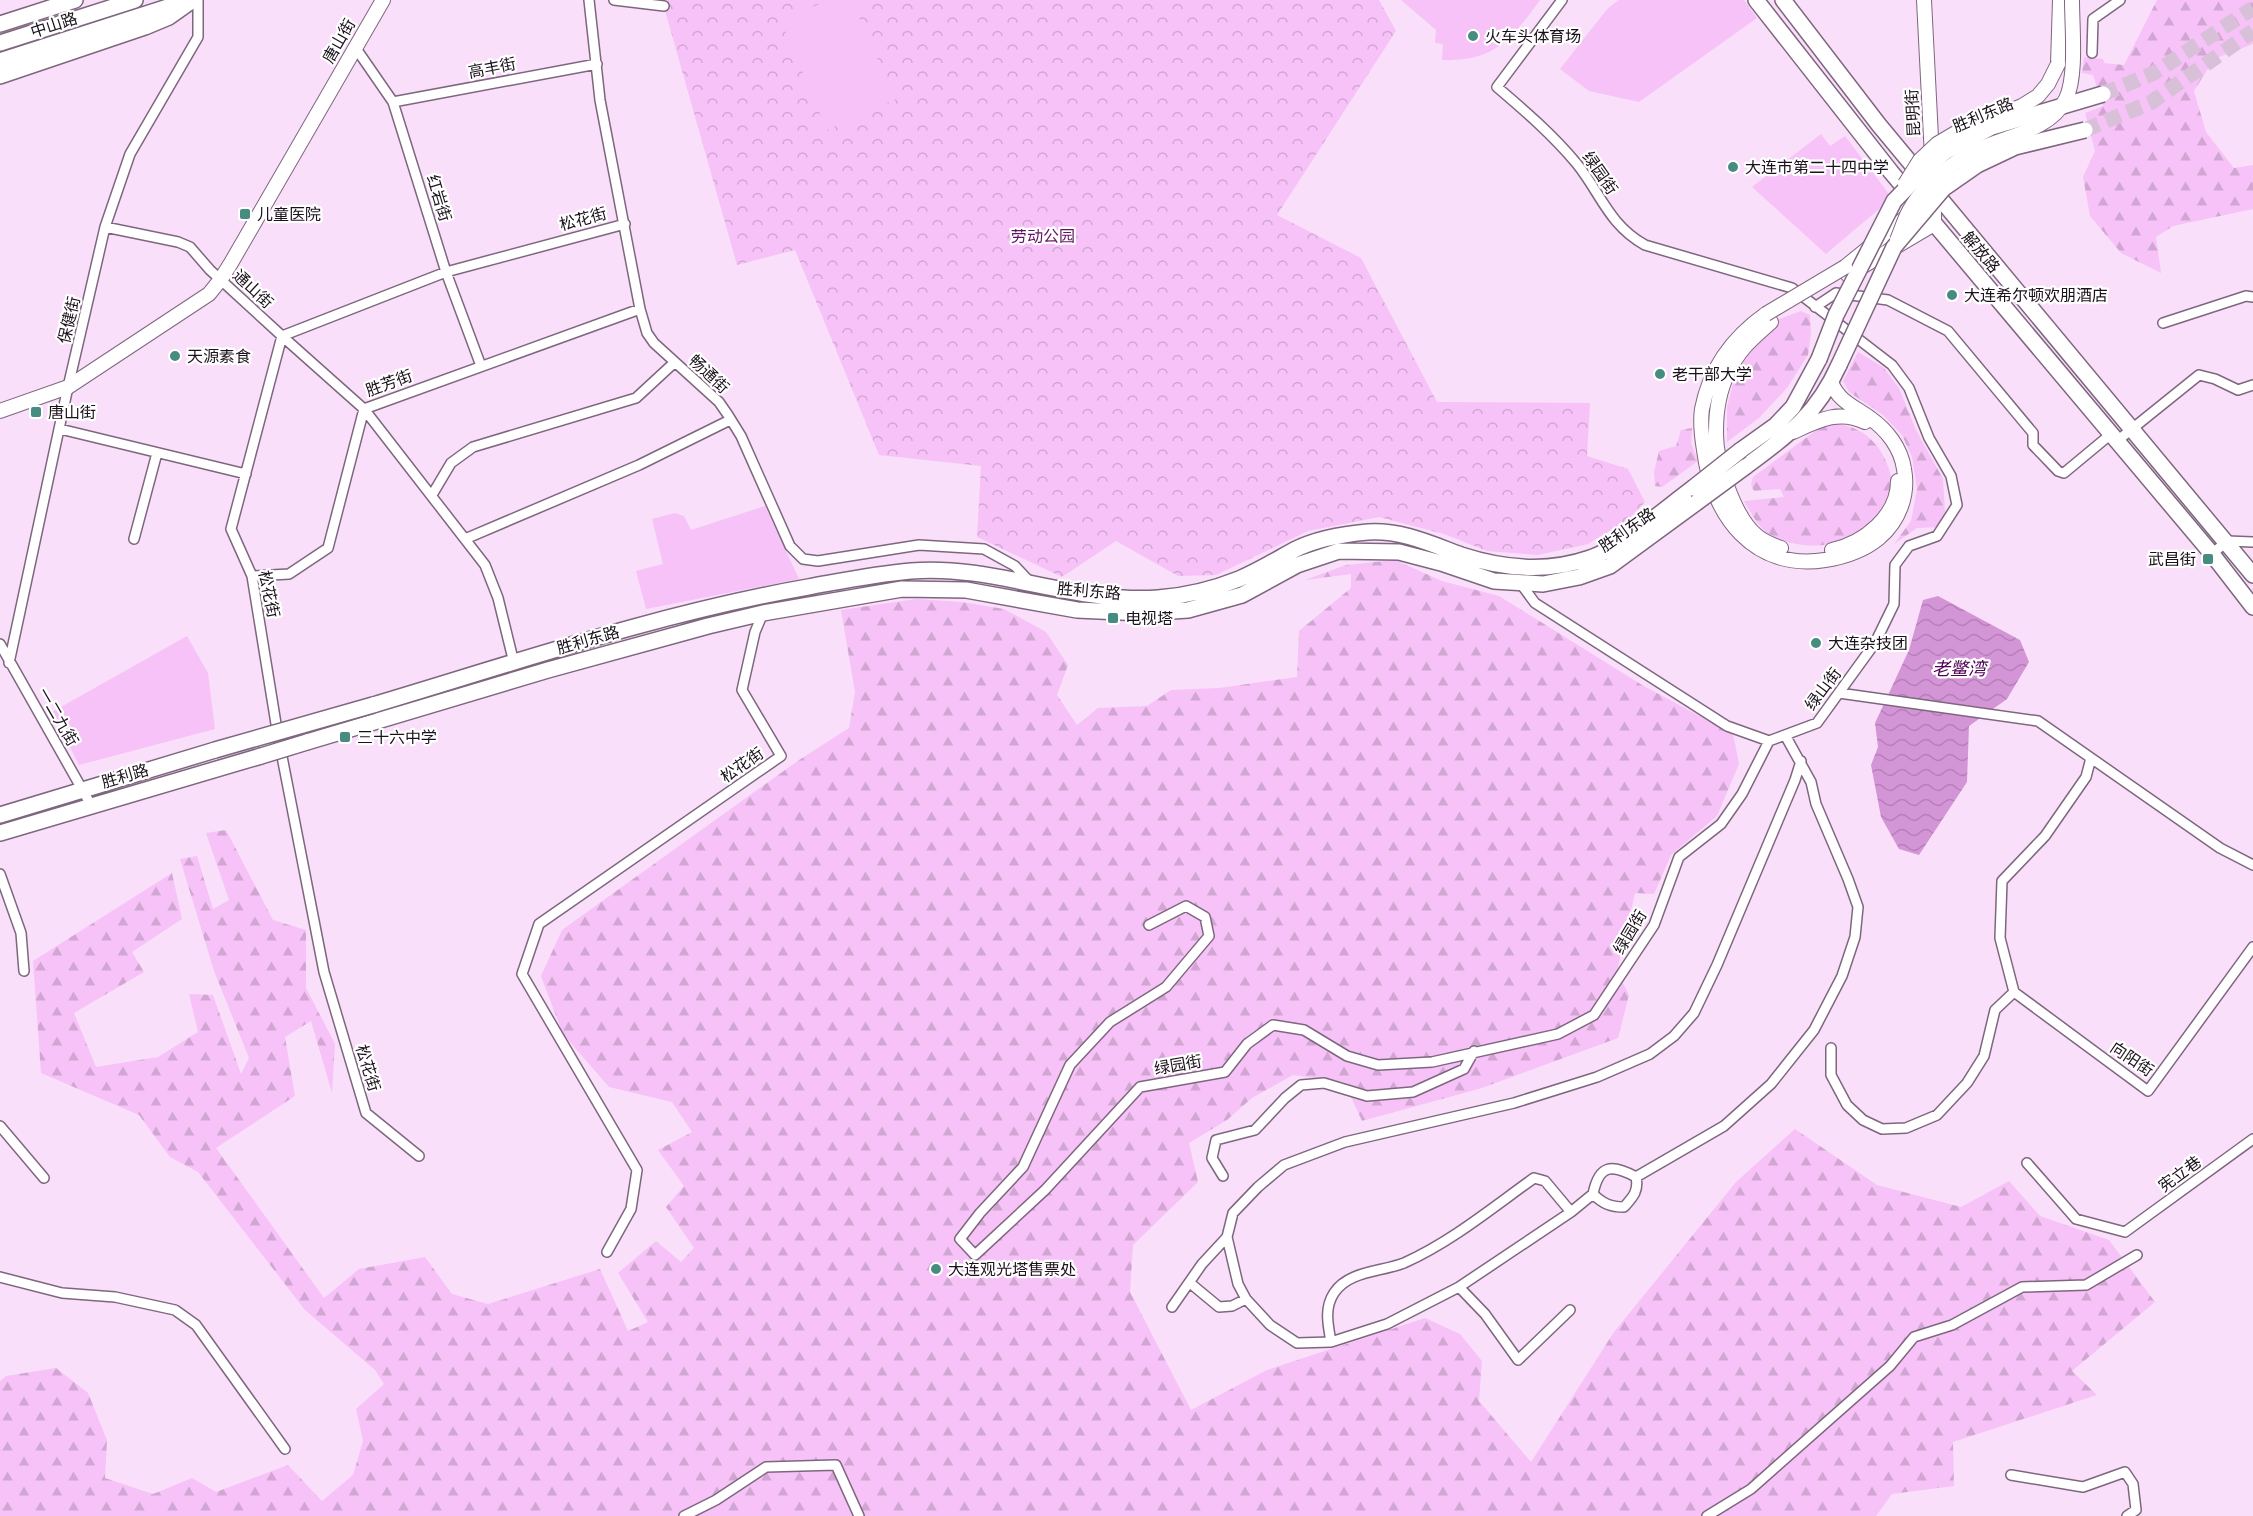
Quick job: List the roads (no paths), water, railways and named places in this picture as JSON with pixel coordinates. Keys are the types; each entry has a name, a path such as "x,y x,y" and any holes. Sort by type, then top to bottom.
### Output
{"main road":[{"path":"0,24 75,0"},
{"name":"中山路","path":"0,44 135,0"},
{"name":"中山路","path":"0,62 187,0"},
{"path":"0,76 145,27 169,17 193,0"},
{"name":"唐山街","path":"0,411 68,387 209,294 221,279 382,0"},
{"name":"解放路","path":"1756,0 1796,54 1934,224 2212,554 2253,607"},
{"name":"昆明街","path":"1924,0 1934,224"},
{"path":"1894,201 1920,160 1937,144 1959,131 2022,106 2038,96 2048,84 2058,64 2060,0"},
{"path":"1894,247 1911,206 1937,177 1954,163 2043,124 2055,115 2072,83 2072,0"},
{"name":"解放路","path":"1787,1 1879,125 2253,574"},
{"name":"胜利东路","path":"1031,583 1083,594 1161,598 1197,592 1240,579 1307,545 1333,537 1370,532 1401,534 1497,566 1512,568 1565,564 1593,558 1617,544 1693,488 1776,425 1792,407 1819,359 1836,315 1894,201 1926,168 1945,152 1992,127 2103,94"},
{"name":"胜利东路","path":"261,756 548,670 708,626 902,590 966,590 1077,610 1142,613 1188,610 1242,595 1297,565 1339,551 1399,552 1494,581 1521,584 1542,584 1579,577 1610,566 1745,468 1791,432 1822,399 1894,247 1944,188 1977,165 2015,147 2085,130"},
{"path":"1846,271 1920,206"},
{"path":"1832,382 1841,399 1870,418 1892,438 1904,466 1906,482 1904,501 1898,516 1884,534 1854,553 1809,563 1787,560 1758,549 1740,534 1724,513 1706,465 1702,410 1720,360 1735,339 1846,271 1934,224"},
{"path":"1769,318 1744,346 1727,374 1717,404 1717,445 1731,496 1755,535 1767,543 1792,553 1816,554 1843,548 1870,533 1889,513 1898,489 1898,469 1886,441 1863,421 1849,416 1834,415 1791,432"},
{"name":"胜利路","path":"0,815 698,609 866,577 914,571 948,571 1031,583"},
{"name":"胜利路","path":"0,833 261,756"}],"street":[{"name":"保健街","path":"9,663 105,227 130,154 198,37 198,0"},
{"name":"畅通街","path":"589,0 600,100 640,309 647,333 654,343 719,402 741,436 790,546 803,559 818,561 919,545 984,549 1015,566 1031,583"},
{"path":"614,0 664,6"},
{"name":"绿园街","path":"1562,0 1497,87 1551,134 1579,167 1629,236 1645,245 1792,288"},
{"path":"2092,53 2093,19 2120,0"},
{"path":"1767,15 1787,1"},
{"name":"红岩街","path":"355,47 393,102 446,272 482,366"},
{"name":"高丰街","path":"393,102 597,64"},
{"name":"松花街","path":"419,1156 366,1113 324,972 278,736 252,576 231,529 282,336 446,272 625,224"},
{"name":"通山街","path":"105,227 178,242 190,247 282,336 364,409 485,565 493,582 514,663"},
{"name":"绿山街","path":"1769,741 1817,723 1875,644 1894,604 1895,565 1909,546 1937,536 1957,505 1951,476 1929,438 1909,388 1892,366 1792,288"},
{"path":"1815,307 1836,293 1888,300 1948,331 2033,433 2033,445 2058,471 2064,473 2132,427 2199,375 2216,379 2238,390 2253,386"},
{"path":"2163,322 2238,298 2253,297"},
{"name":"胜芳街","path":"252,576 289,574 328,548 364,409 640,309"},
{"path":"432,495 451,463 473,447 636,398 675,362"},
{"path":"465,539 639,465 730,420"},
{"path":"60,429 246,474"},
{"path":"134,539 157,453"},
{"path":"2212,554 2227,541 2253,542"},
{"path":"1521,584 1535,603 1726,726 1769,741"},
{"name":"松花街","path":"607,1252 631,1209 637,1170 522,974 539,924 782,756 742,690 755,632 763,614"},
{"name":"一二九街","path":"0,644 91,805"},
{"path":"1839,693 2038,721 2220,848 2253,865"},
{"path":"1636,1177 1724,1126 1771,1084 1814,1030 1842,976 1856,937 1858,907 1816,804 1812,783 1785,735"},
{"name":"绿园街","path":"1149,925 1186,906 1205,917 1209,936 1166,987 1110,1022 1070,1065 1023,1167 980,1213 960,1239 975,1255 1045,1190 1140,1087 1225,1072 1247,1044 1273,1025 1304,1030 1347,1056 1378,1065 1432,1062 1558,1034 1594,1015 1654,925 1679,857 1722,824 1742,794 1769,741"},
{"path":"1831,1048 1831,1075 1847,1105 1863,1120 1882,1129 1906,1128 1937,1115 1967,1083 1984,1056 1995,1010 2014,992 2000,938 2002,881 2045,836 2086,777 2091,758"},
{"path":"1636,1177 1618,1168 1604,1171 1596,1180 1593,1194 1571,1212 1459,1287 1387,1324 1331,1342 1297,1343 1270,1325 1246,1299 1238,1284 1227,1237 1233,1213 1284,1165 1345,1142 1514,1103 1597,1077 1650,1054 1674,1036 1694,1013 1717,965 1801,761"},
{"path":"0,874 21,933 24,971"},
{"name":"向阳街","path":"2014,992 2148,1091 2253,947"},
{"path":"1223,1176 1212,1158 1216,1140 1255,1130 1285,1098 1301,1085 1324,1083 1367,1096 1413,1092 1464,1069 1474,1051"},
{"path":"0,1125 44,1178"},
{"name":"宪立巷","path":"2027,1163 2076,1219 2125,1232 2253,1139"},
{"path":"1593,1194 1601,1203 1613,1207 1624,1207 1634,1196 1638,1186 1636,1177"},
{"path":"1331,1342 1327,1306 1335,1291 1352,1278 1401,1264 1436,1247 1534,1178 1545,1181 1571,1212"},
{"path":"1172,1307 1202,1264 1227,1237"},
{"path":"1707,1516 1751,1489 1890,1366 1914,1337 1952,1325 2022,1287 2086,1286 2137,1255"},
{"path":"0,1276 62,1293 115,1298 175,1310 196,1325 285,1449"},
{"path":"1190,1283 1219,1307 1232,1306 1246,1299"},
{"path":"1459,1287 1485,1314 1518,1360 1570,1310"},
{"path":"684,1516 716,1500 766,1467 836,1465 859,1516"},
{"path":"2011,1475 2084,1487 2125,1472 2133,1485 2136,1509 2127,1516"}],"water":[{"name":"老鳖湾","path":"1938,596 2020,640 2029,662 2007,699 1969,726 1967,782 1919,855 1899,849 1881,817 1871,765 1878,747 1875,723 1909,650 1923,600"}],"tunnel":[{"path":"2103,94 2154,73 2253,8"},
{"path":"2085,130 2152,102 2253,31"}],"place":[{"name":"火车头体育场","path":"1473,36"},
{"name":"大连市第二十四中学","path":"1733,167"},
{"name":"儿童医院","path":"245,214"},
{"name":"大连希尔顿欢朋酒店","path":"1952,295"},
{"name":"天源素食","path":"175,356"},
{"name":"老干部大学","path":"1660,374"},
{"name":"唐山街","path":"36,412"},
{"name":"武昌街","path":"2208,559"},
{"name":"电视塔","path":"1113,618"},
{"name":"大连杂技团","path":"1816,643"},
{"name":"三十六中学","path":"345,737"},
{"name":"大连观光塔售票处","path":"936,1269"}],"park label":[{"name":"劳动公园","path":"1043,236"}]}
